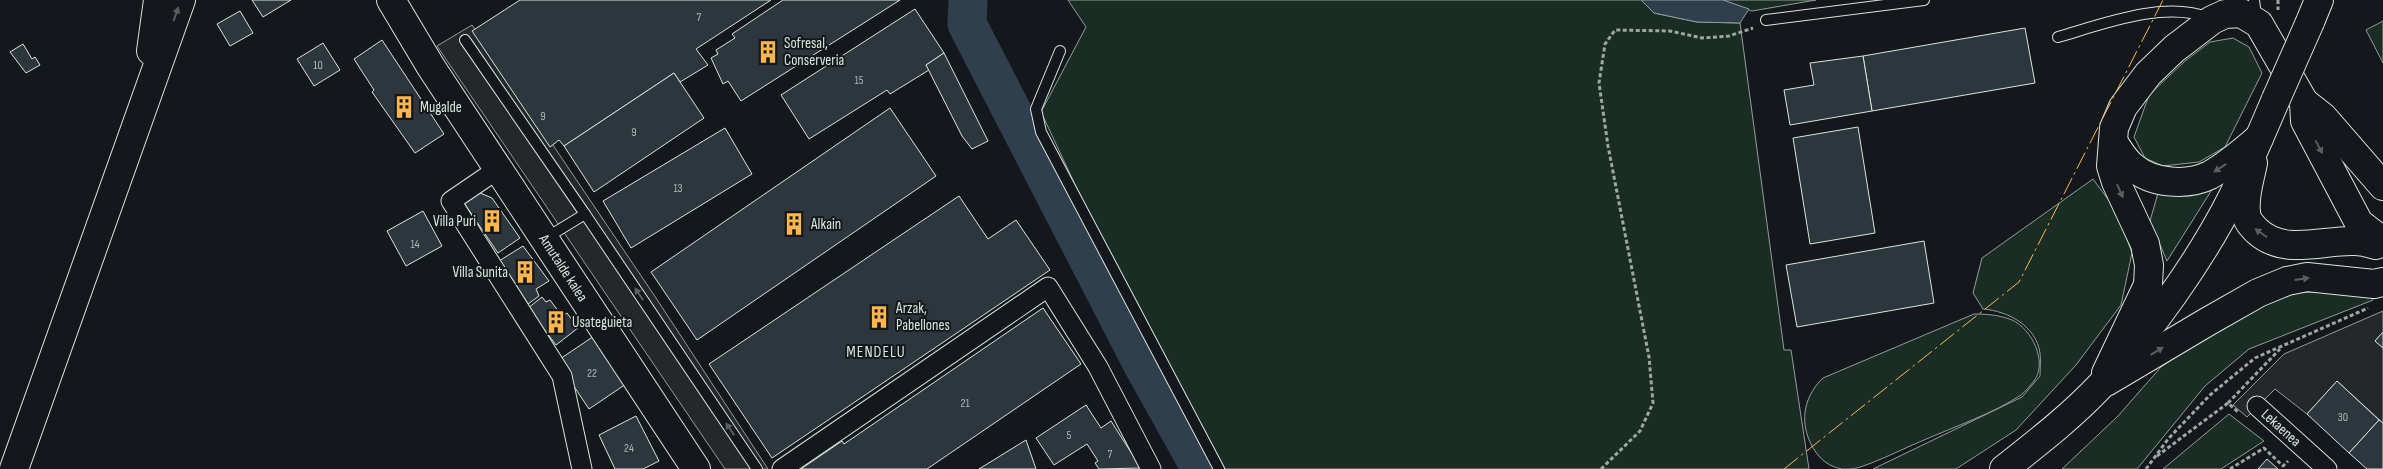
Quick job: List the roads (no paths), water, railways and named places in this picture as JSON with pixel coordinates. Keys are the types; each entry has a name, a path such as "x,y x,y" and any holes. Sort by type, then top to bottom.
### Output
{"main road":[{"path":"142,109 158,0"},
{"path":"14,469 181,0"},
{"name":"Amutalde kalea","path":"372,0 431,67"},
{"name":"Amutalde kalea","path":"392,0 431,67 696,469"},
{"path":"2004,469 2045,437 2100,386 2152,323 2190,268 2232,198 2315,11"},
{"path":"2100,386 2148,285 2149,265 2145,244 2116,182 2111,166 2114,128 2122,106 2135,89 2174,49 2212,20 2225,14 2256,12 2304,102 2323,117 2383,186"},
{"path":"2304,102 2305,122 2358,223 2380,239"},
{"path":"2114,144 2134,168 2146,176 2167,181 2188,181 2208,176 2259,138"},
{"path":"2259,138 2246,193 2246,214 2250,224 2262,235 2278,242 2295,246 2380,239"},
{"path":"2380,239 2376,265 2383,276"},
{"path":"2100,386 2224,312 2258,293 2287,281 2307,278 2374,284 2378,294"}],"street":[{"path":"498,169 451,201 562,376 582,469"},
{"path":"782,469 1048,287 1098,367 1151,469"},
{"name":"Lekaenea","path":"2250,411 2327,469"}],"lane":[{"path":"1766,20 1924,0"},
{"path":"2058,37 2154,8 2197,12 2212,20"},
{"path":"465,40 758,469"},
{"path":"1060,51 1036,109 1041,132 1219,469"},
{"path":"544,239 585,214"}],"water":[{"path":"1641,0 1723,0 1749,9 1740,23 1697,22 1654,13"}],"waterway":[{"path":"968,0 967,24 1143,365 1201,469"}],"place":[{"name":"Sofresal, Conserveria","path":"768,52"},
{"name":"Mugalde","path":"404,107"},
{"name":"Villa Puri","path":"492,221"},
{"name":"Alkain","path":"794,224"},
{"name":"Villa Sunita","path":"525,272"},
{"name":"Arzak, Pabellones","path":"879,317"},
{"name":"Usateguieta","path":"556,322"}],"district":[{"name":"MENDELU","path":"876,352"}]}
